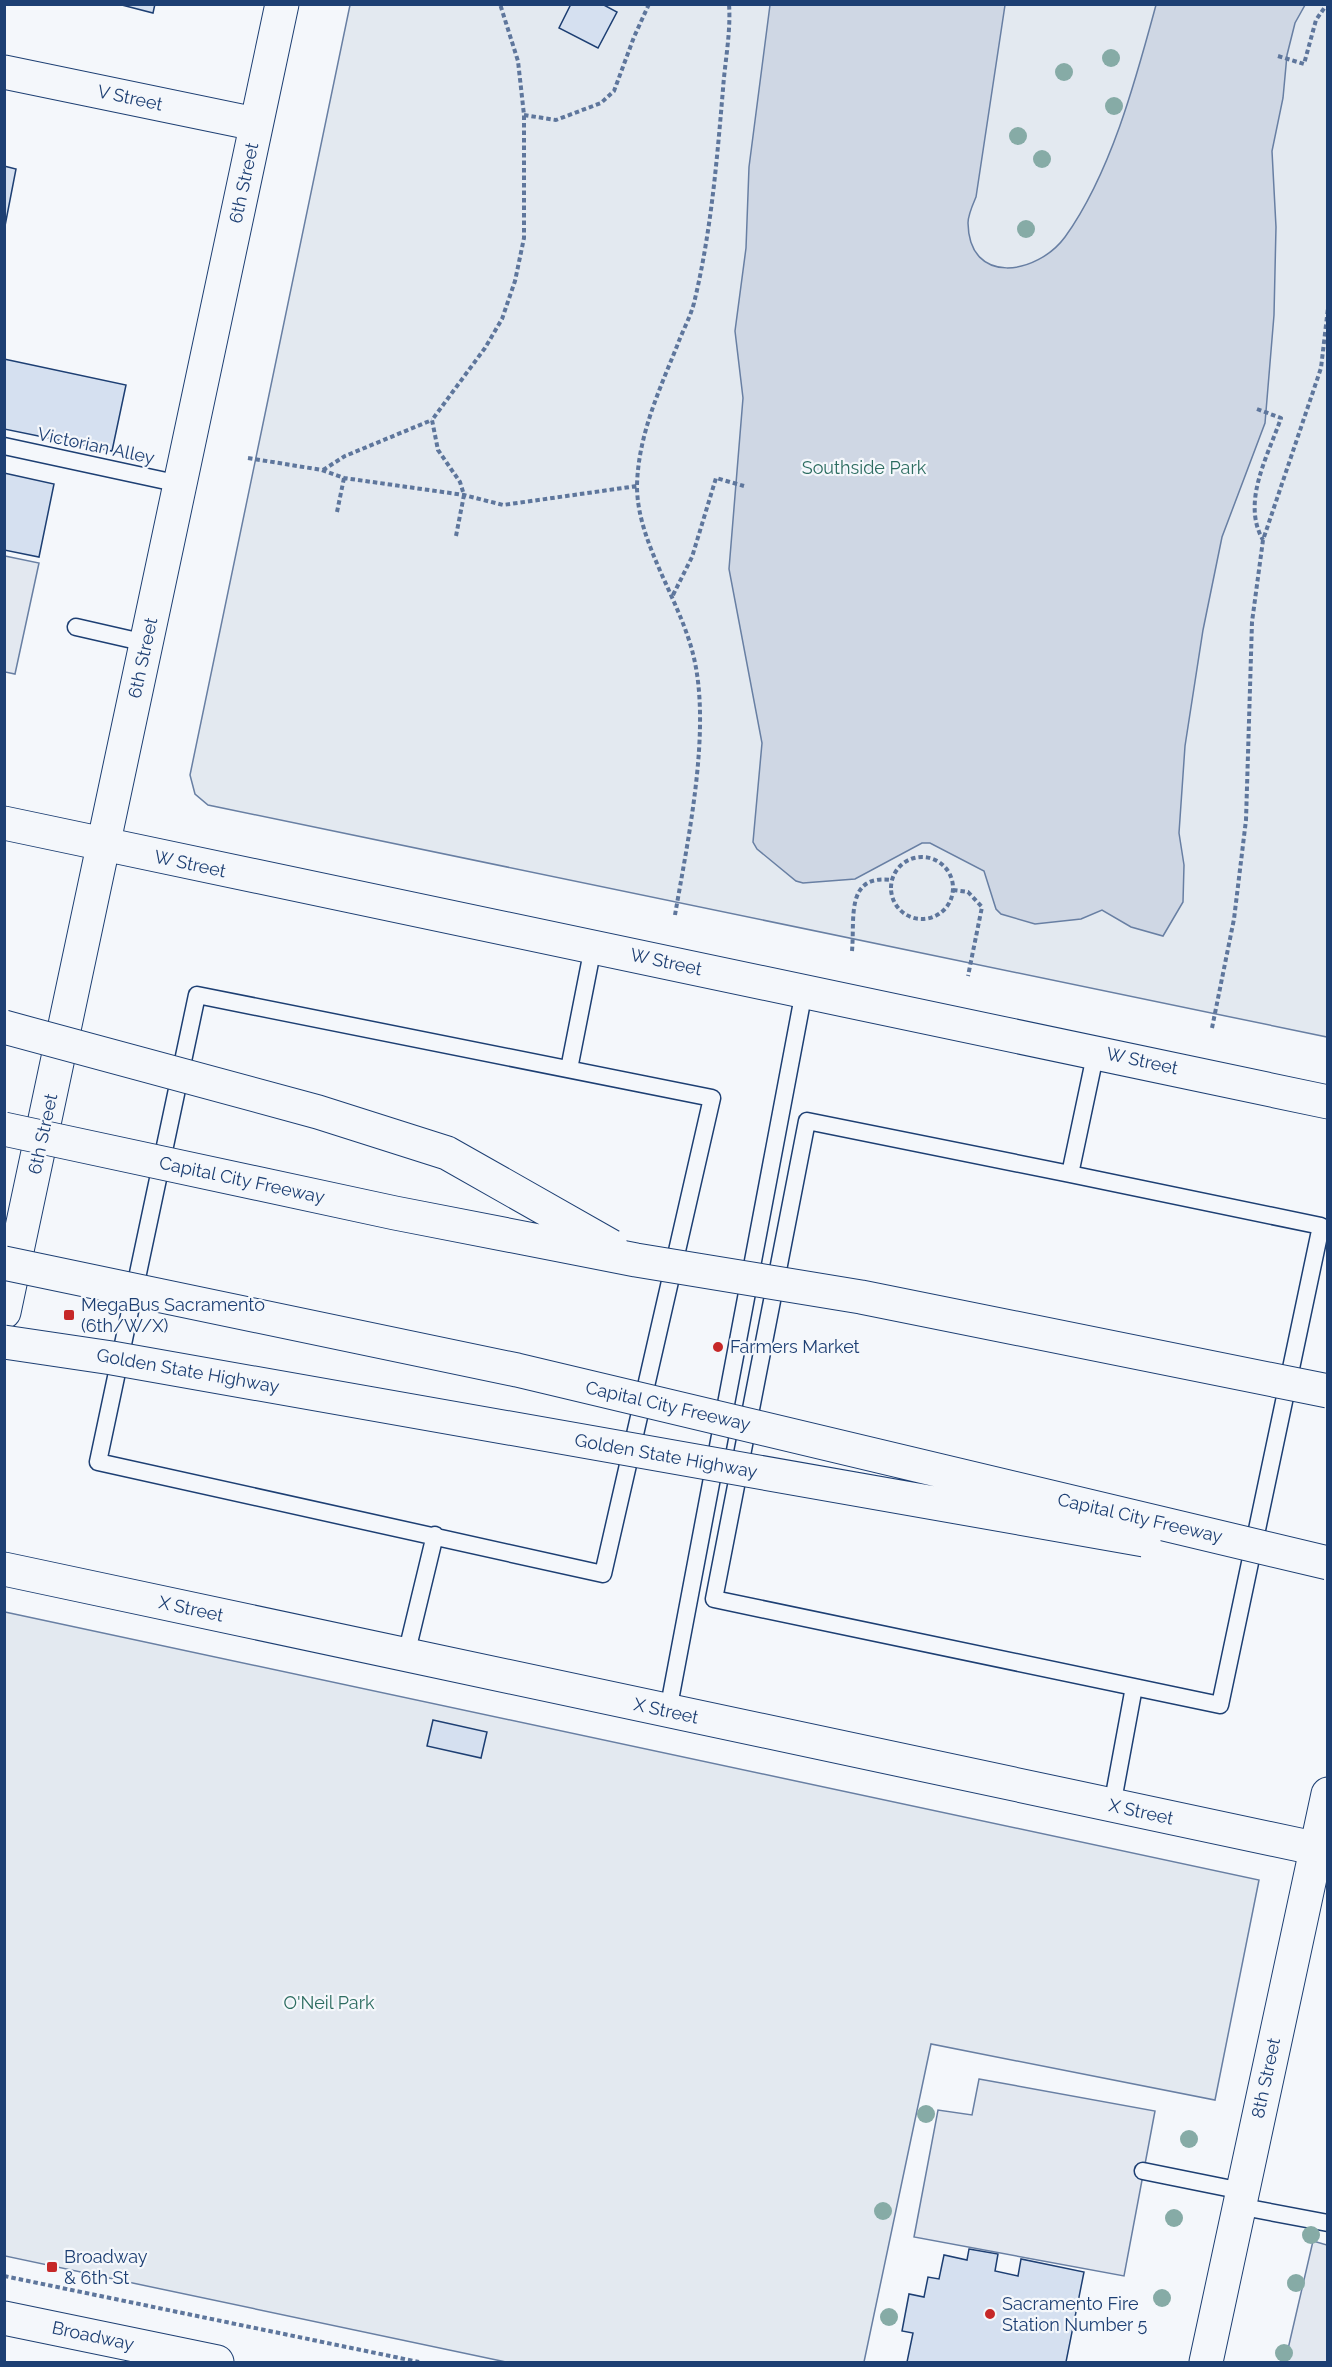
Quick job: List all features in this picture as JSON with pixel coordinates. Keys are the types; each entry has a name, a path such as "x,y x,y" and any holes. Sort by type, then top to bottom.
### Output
{"main road":[{"name":"6th Street","path":"4,1312 282,4"},
{"name":"V Street","path":"4,72 256,124"},
{"name":"W Street","path":"4,823 104,846 1328,1101"},
{"path":"4,1028 318,1112 447,1153 636,1260"},
{"name":"Capital City Freeway","path":"4,1129 395,1213 636,1260 861,1298 1328,1391"},
{"name":"Capital City Freeway","path":"4,1263 517,1370 1328,1563"},
{"name":"Golden State Highway","path":"4,1342 112,1358 1328,1573"},
{"name":"X Street","path":"4,1569 1322,1850"},
{"name":"8th Street","path":"1206,2362 1240,2199 1322,1850 1328,1794"},
{"name":"Broadway","path":"4,2318 217,2362"}],"lane":[{"name":"Victorian Alley","path":"4,447 180,484"},
{"path":"76,627 146,643"},
{"path":"569,1069 593,947"},
{"path":"668,1711 804,991"},
{"path":"197,995 569,1069 712,1098 603,1574 98,1462 197,995"},
{"path":"1070,1174 1096,1051"},
{"path":"807,1120 1070,1174 1321,1226 1220,1705 714,1599 807,1120"},
{"path":"406,1655 435,1535"},
{"path":"1112,1806 1134,1687"},
{"path":"1143,2171 1328,2223"}],"path":[{"path":"322,470 345,456 432,420 491,339 502,319 515,281 524,238 524,115 518,61 500,4"},
{"path":"524,115 556,120 601,103 614,91 634,37 650,4"},
{"path":"675,915 686,851 699,735 698,693 694,656 673,595 652,552 640,518 637,486 641,447 651,409 694,305 716,179 729,4"},
{"path":"1278,56 1304,64 1316,21 1327,4"},
{"path":"1212,1028 1234,919 1246,820 1251,622 1263,540 1321,368 1328,308"},
{"path":"1257,409 1281,418 1255,491 1255,526 1263,540"},
{"path":"432,420 438,450 460,482 464,495 456,537"},
{"path":"248,458 322,470 344,478 464,495 502,505 637,486"},
{"path":"337,512 344,478"},
{"path":"673,595 692,557 716,478 744,486"},
{"path":"931,857 948,870 953,890 951,899 939,914 919,919 901,911 894,903 891,894 891,880 900,864 910,858 931,857"},
{"path":"852,951 857,893 865,882 872,879 891,880"},
{"path":"953,890 968,892 982,907 968,976"},
{"path":"4,2276 419,2362"}],"green space":[{"name":"Southside Park","path":"350,5 1327,5 1327,1037 208,805 195,794 190,775"},
{"name":"O'Neil Park","path":"5,1612 1259,1880 1215,2100 931,2044 864,2362 506,2362 5,2256"}],"shaded area":[{"path":"770,5 1005,5 976,197 968,223 971,243 980,257 992,265 1006,268 1022,266 1038,260 1053,250 1065,237 1081,212 1109,155 1120,125 1156,5 1305,5 1295,23 1287,55 1283,98 1272,151 1276,227 1274,315 1265,423 1222,537 1203,630 1185,746 1179,833 1184,865 1183,902 1163,936 1131,927 1102,910 1081,919 1035,924 1001,914 996,909 984,871 930,843 922,843 855,879 803,883 796,881 757,849 753,842 762,743 729,569 743,398 735,331 746,248 749,167"},
{"path":"5,556 39,563 15,674 5,672"},
{"path":"979,2079 1155,2111 1124,2276 914,2237 938,2110 972,2115"},
{"path":"1313,2241 1327,2245 1327,2362 1285,2362"}],"building":[{"path":"118,4 155,4 153,13"},
{"path":"571,4 602,4 617,12 598,48 559,28"},
{"path":"4,166 16,169 4,231"},
{"path":"4,359 126,385 112,451 4,429"},
{"path":"4,473 54,484 39,557 4,550"},
{"path":"433,1720 487,1732 481,1758 427,1746"},
{"name":"Sacramento Fire Station Number 5","path":"969,2249 998,2254 995,2271 1018,2276 1021,2259 1084,2272 1066,2362 907,2362 913,2333 902,2331 909,2294 924,2297 928,2277 939,2279 944,2255 967,2260"}],"place":[{"name":"MegaBus Sacramento (6th/W/X)","path":"69,1315"},
{"name":"Farmers Market","path":"718,1347"},
{"name":"Broadway & 6th St","path":"52,2267"},
{"name":"Sacramento Fire Station Number 5","path":"990,2314"}]}
